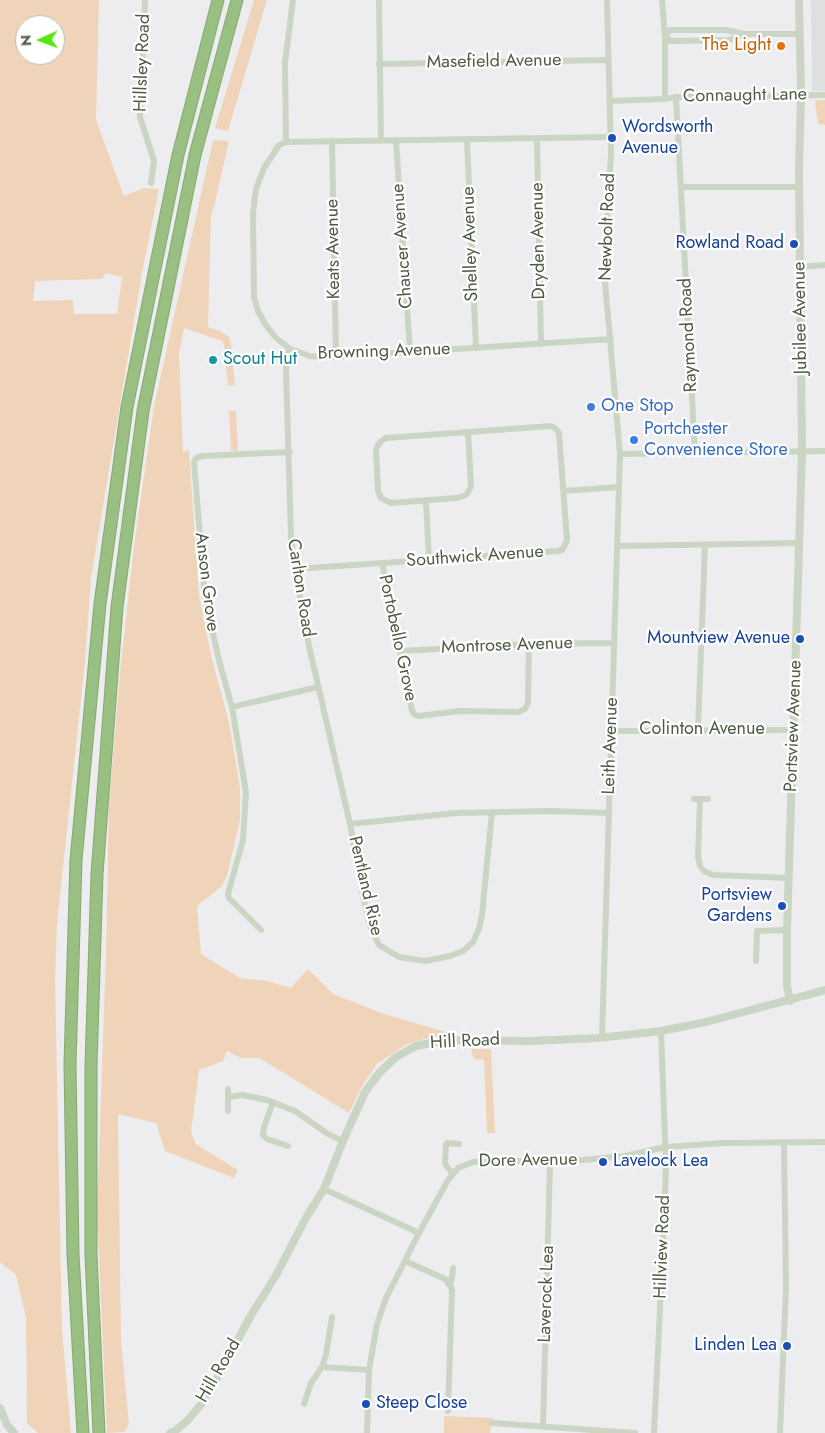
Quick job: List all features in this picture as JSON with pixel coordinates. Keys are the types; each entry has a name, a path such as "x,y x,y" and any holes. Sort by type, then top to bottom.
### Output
{"highway":[{"path":"82,1433 72,1254 70,1064 76,860 100,604 127,407 178,155 218,0"},
{"path":"99,1433 91,1255 91,1066 97,874 117,607 143,411 195,155 237,0"}],"street":[{"name":"Hillsley Road","path":"145,0 140,117 154,161 151,183"},
{"path":"293,0 285,64 286,142 610,137"},
{"path":"379,0 381,141"},
{"name":"Newbolt Road","path":"607,0 611,154 604,270 620,454"},
{"path":"662,0 665,37 665,99"},
{"name":"Jubilee Avenue","path":"799,0 802,451"},
{"path":"665,37 670,30 726,30 744,34 799,34"},
{"path":"665,37 670,41 729,40 744,34"},
{"name":"Masefield Avenue","path":"379,64 608,60"},
{"name":"Connaught Lane","path":"609,100 825,95"},
{"name":"Raymond Road","path":"676,97 695,453"},
{"name":"Dryden Avenue","path":"537,139 541,344"},
{"name":"Shelley Avenue","path":"467,140 476,348"},
{"name":"Keats Avenue","path":"332,141 336,356"},
{"name":"Chaucer Avenue","path":"396,141 410,352"},
{"name":"Browning Avenue","path":"286,142 278,145 264,168 256,189 253,213 254,297 258,311 265,324 276,338 290,349 310,356 336,356 611,339"},
{"path":"681,187 799,187"},
{"path":"800,266 825,265"},
{"name":"Carlton Road","path":"290,349 287,355 286,372 290,452 291,537 295,569 302,613 350,824"},
{"path":"468,432 470,491 462,497 391,503 382,498 378,491 376,449 386,438 468,432 551,426 559,433 564,491 619,487"},
{"name":"Portsview Avenue","path":"790,1000 787,930 802,451"},
{"path":"620,454 825,451"},
{"name":"Anson Grove","path":"261,930 229,898 228,894 240,857 246,792 232,707 205,599 194,462 198,457 290,452"},
{"name":"Leith Avenue","path":"602,1037 620,454"},
{"name":"Southwick Avenue","path":"295,569 558,551 564,547 567,541 564,491"},
{"path":"426,500 429,560"},
{"path":"617,546 800,543"},
{"path":"698,730 705,545"},
{"name":"Portobello Grove","path":"382,564 412,711 418,716 460,711 518,712 525,709 528,703 529,644"},
{"name":"Montrose Avenue","path":"400,651 529,644 614,644"},
{"path":"232,707 318,687"},
{"name":"Colinton Avenue","path":"612,730 793,730"},
{"path":"708,799 697,799 698,857 700,866 704,871 713,875 789,878"},
{"name":"Pentland Rise","path":"492,812 486,886 479,929 472,942 463,951 425,961 399,957 379,945 374,938 364,901 350,824 420,816 492,812 608,813"},
{"path":"756,961 757,931 787,930"},
{"name":"Hill Road","path":"173,1432 188,1420 211,1388 324,1189 361,1099 373,1080 396,1057 416,1046 438,1041 602,1037 661,1031 706,1022 825,990"},
{"name":"Hillview Road","path":"654,1433 666,1165 661,1031"},
{"path":"228,1111 229,1093 273,1102 295,1111 328,1134 343,1141"},
{"path":"273,1102 263,1134 267,1139 288,1146"},
{"name":"Dore Avenue","path":"452,1173 458,1168 473,1162 550,1162 625,1156 665,1147 724,1142 825,1142"},
{"path":"780,1433 786,1287 784,1142"},
{"path":"367,1433 369,1370 377,1324 386,1298 419,1232 452,1173 445,1164 446,1143 459,1144"},
{"name":"Laverock Lea","path":"543,1426 550,1162"},
{"path":"324,1189 419,1232"},
{"path":"405,1261 436,1274 445,1280 452,1289 448,1411"},
{"path":"450,1285 453,1268"},
{"path":"304,1404 311,1383 322,1367 326,1355 332,1317"},
{"path":"322,1367 369,1370"},
{"path":"0,1408 7,1425 14,1433"},
{"path":"492,1423 635,1433"}],"shaded area":[{"path":"0,0 99,0 96,120 124,196 144,188 159,189 142,273 91,578 85,661 57,924 55,980 62,1329 71,1433 38,1433 27,1423 26,1318 16,1275 0,1262","holes":["105,273 122,277 117,314 74,314 73,300 33,301 35,281 102,279"]},
{"path":"254,0 267,0 228,131 215,128"},
{"path":"811,0 825,0 825,91 812,91"},
{"path":"815,100 825,100 825,125 818,124"},
{"path":"213,140 229,141 211,215 208,327 220,331 229,337 235,385 228,386 222,341 184,328 179,354 183,452 189,450 199,596 212,659 229,722 240,787 240,820 227,876 221,887 197,906 201,954 240,978 267,981 291,988 308,969 333,994 384,1014 446,1032 447,1036 432,1037 407,1044 377,1064 362,1086 349,1113 259,1058 241,1058 227,1051 223,1061 199,1070 191,1132 196,1144 238,1170 234,1178 165,1151 156,1123 118,1114 121,1340 129,1424 124,1432 107,1433 97,1213 109,804 120,672 134,546 154,406"},
{"path":"229,411 236,411 238,451 231,451"},
{"path":"471,1049 491,1049 495,1133 487,1133 484,1060 475,1059"},
{"path":"444,1416 493,1418 490,1433 444,1433"}],"place":[{"name":"The Light","path":"781,46"},
{"name":"Wordsworth Avenue","path":"612,138"},
{"name":"Rowland Road","path":"794,244"},
{"name":"Scout Hut","path":"213,360"},
{"name":"One Stop","path":"591,407"},
{"name":"Portchester Convenience Store","path":"634,440"},
{"name":"Mountview Avenue","path":"800,639"},
{"name":"Portsview Gardens","path":"782,906"},
{"name":"Lavelock Lea","path":"603,1162"},
{"name":"Linden Lea","path":"787,1346"},
{"name":"Steep Close","path":"366,1404"}]}
